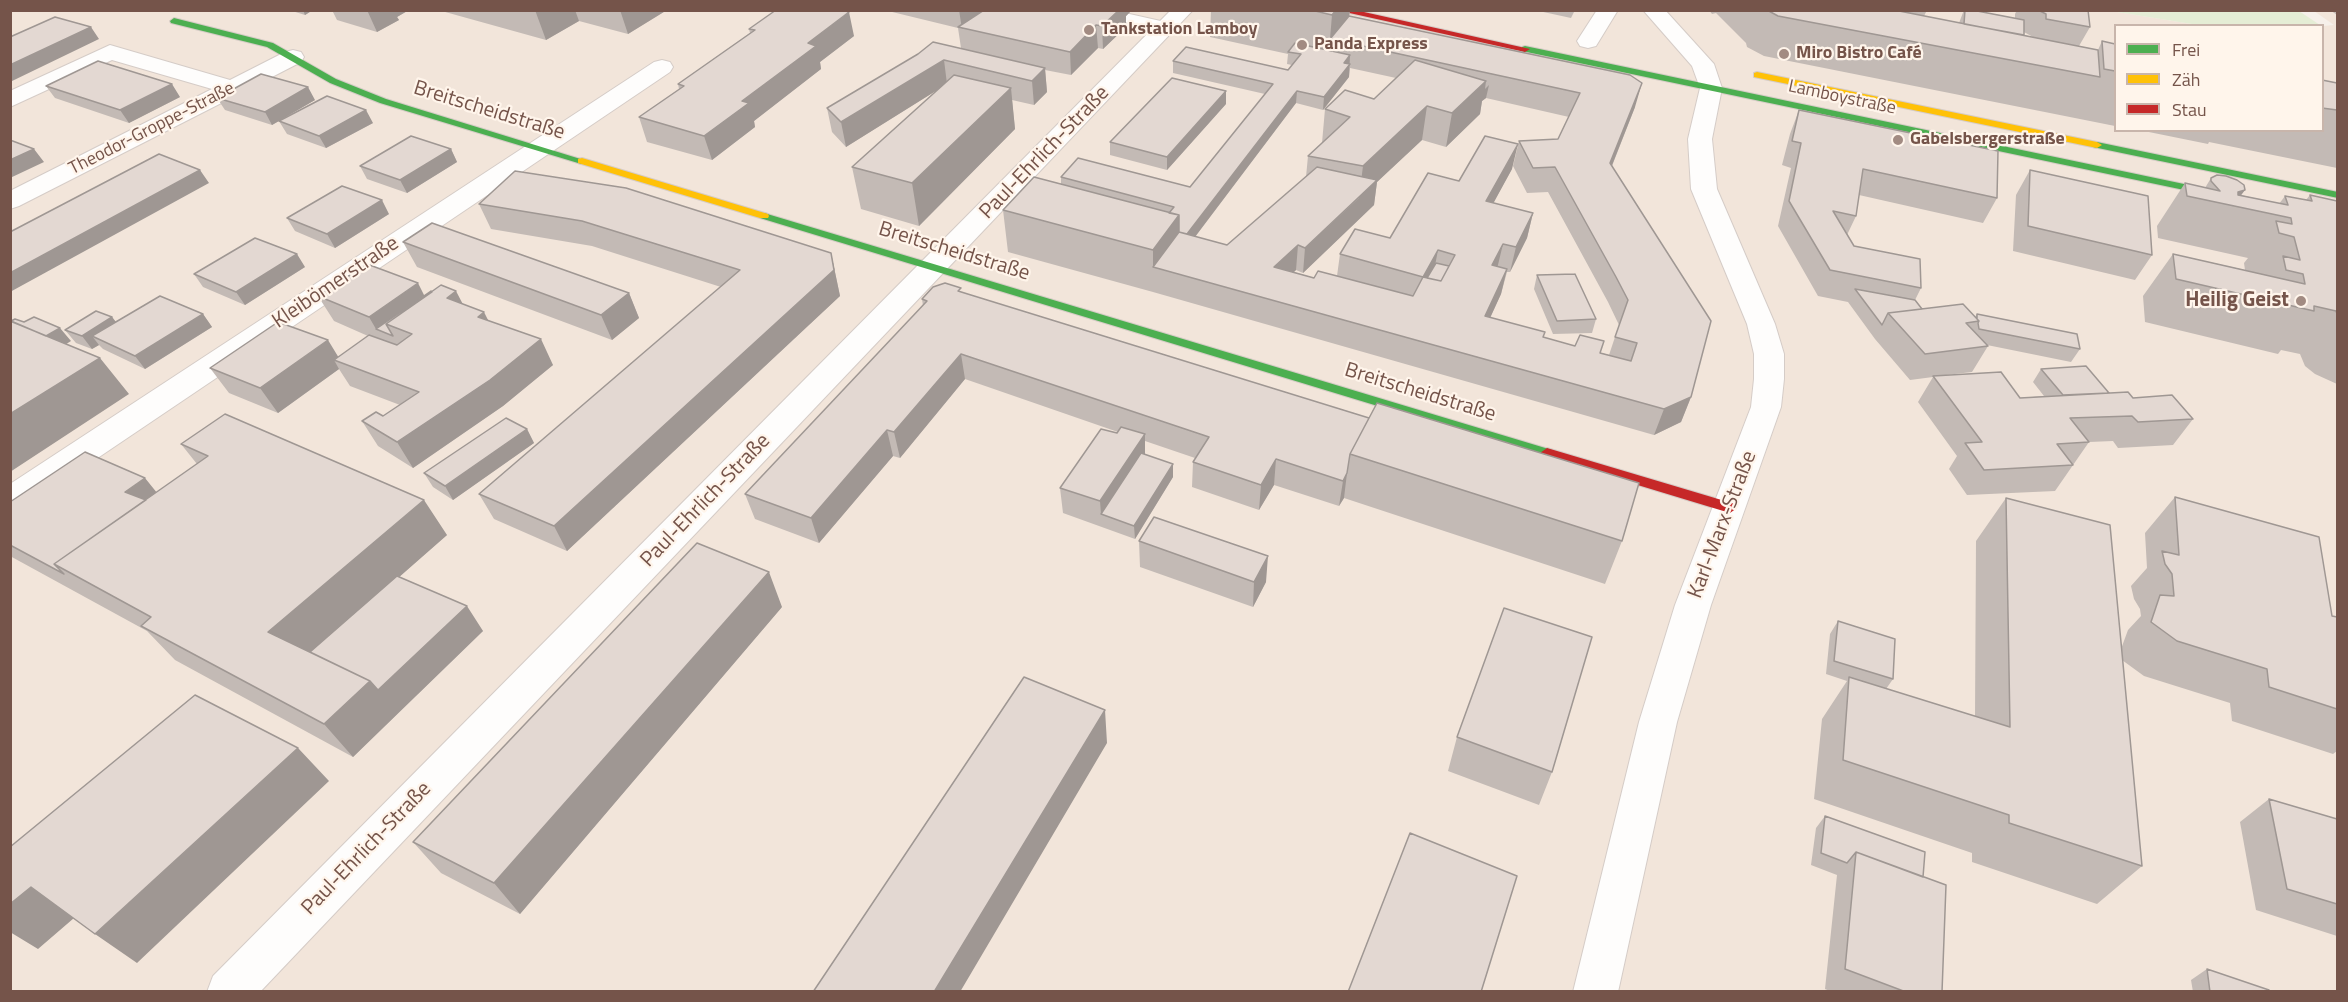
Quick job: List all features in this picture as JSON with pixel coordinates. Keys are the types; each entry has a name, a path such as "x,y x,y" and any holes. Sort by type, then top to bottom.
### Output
{"street":[{"name":"Lamboystraße","path":"1340,10 1709,73 2245,199"},
{"path":"1590,42 1608,10"},
{"path":"1653,10 1709,73"},
{"name":"Paul-Ehrlich-Straße","path":"229,992 1176,19"},
{"name":"Breitscheidstraße","path":"174,21 270,45 356,91 933,268 1730,508"},
{"path":"10,99 110,52 233,88"},
{"name":"Theodor-Groppe-Straße","path":"10,201 293,57"},
{"name":"Lamboystraße","path":"1680,60 1709,73"},
{"name":"Kleibömerstraße","path":"10,500 663,67"},
{"name":"Karl-Marx-Straße","path":"1595,992 1658,722 1693,605 1766,407 1769,354 1761,324 1711,211 1704,189 1700,155 1709,73"},
{"name":"Lamboystraße","path":"1747,73 2337,195"}],"lane":[{"path":"1125,18 1176,19"}],"shaded area":[{"path":"10,11 2111,11 2192,24 2114,24 2114,132 2324,132 2324,26 2334,25 2314,11 2337,11 2337,991 11,991"}],"green space":[{"path":"2111,11 2299,11 2318,24 2192,24"}],"building":[{"path":"776,10 842,10 849,12 808,43 816,46 742,101 749,103 704,136 639,117 684,86 678,84 755,30 749,29"},
{"path":"984,10 1119,10 1102,26 1096,25 1070,52 958,27"},
{"path":"1311,10 1336,10 1332,15"},
{"path":"1767,10 1894,10 2098,50 2100,77 1778,16"},
{"path":"1965,10 2024,20 2024,35 1964,24"},
{"path":"2038,10 2088,10 2090,27 2046,19 2046,14"},
{"path":"1349,16 1630,75 1642,83 1610,163 1711,321 1691,397 1664,409 1153,267 1179,232 1227,245 1317,167 1377,180 1305,248 1298,245 1274,267 1314,278 1318,271 1413,296 1423,277 1340,254 1355,229 1390,238 1428,173 1459,181 1485,136 1518,144 1486,201 1533,213 1516,247 1503,244 1492,265 1507,269 1485,316 1545,332 1543,337 1575,346 1580,335 1604,341 1600,353 1631,361 1637,343 1615,337 1628,300 1555,167 1533,168 1519,141 1558,139 1580,93 1330,39","holes":["1438,250 1455,255 1441,281 1423,277"]},
{"path":"55,17 91,27 10,65 10,37"},
{"path":"2102,41 2114,44 2114,71 2104,69"},
{"path":"933,42 1045,68 1032,81 944,60 841,122 827,108 918,54"},
{"path":"1295,43 1350,55 1344,63 1350,64 1324,97 1297,91 1187,234 1179,232 1179,215 1169,213 1174,207 1061,177 1078,158 1190,187 1273,84 1173,61 1186,47 1288,70 1301,54 1288,52"},
{"path":"1415,60 1486,81 1452,113 1427,106 1363,166 1308,156 1350,117 1325,109 1345,90 1374,99"},
{"path":"98,61 172,84 120,110 46,86"},
{"path":"261,74 308,87 265,112 217,98"},
{"path":"954,75 1011,88 912,183 852,167"},
{"path":"1172,78 1226,91 1167,157 1110,142"},
{"path":"2324,80 2337,83 2337,110 2324,108"},
{"path":"327,96 366,110 319,136 279,121"},
{"path":"1799,110 1998,151 1997,198 1863,169 1856,216 1833,211 1854,246 1920,259 1921,288 1830,270 1789,201 1801,143 1792,141"},
{"path":"411,136 451,149 400,180 360,166"},
{"path":"10,140 34,149 10,160"},
{"path":"159,154 200,170 10,273 10,232"},
{"path":"2030,170 2148,196 2152,255 2028,226"},
{"path":"515,171 626,188 831,253 834,270 554,526 479,494 740,270 582,221 479,204"},
{"path":"2217,175 2237,180 2244,185 2245,190 2238,192 2238,195 2288,205 2285,196 2312,201 2310,195 2337,201 2337,314 2336,311 2314,306 2314,311 2176,279 2173,254 2305,284 2303,274 2286,270 2283,256 2300,260 2294,237 2279,233 2276,221 2292,224 2291,218 2187,196 2185,183 2220,191 2211,181 2211,178"},
{"path":"1034,177 1179,215 1153,250 1003,210"},
{"path":"342,186 382,200 327,234 287,218"},
{"path":"432,223 629,293 601,315 403,242"},
{"path":"255,238 297,254 236,292 194,274"},
{"path":"1436,263 1449,266 1441,281 1427,278"},
{"path":"367,264 418,283 369,317 318,296"},
{"path":"1575,274 1596,319 1557,321 1537,275"},
{"path":"945,283 961,288 958,291 1369,418 1350,454 1347,473 1343,481 1276,459 1261,485 1193,462 1209,437 961,354 894,432 887,430 811,518 745,494 927,301 922,299 933,287"},
{"path":"441,285 456,291 447,298 484,312 478,317 541,339 490,380 397,442 362,421 376,412 383,416 419,392 334,360 369,335 397,345 412,334 386,324"},
{"path":"1855,289 1915,300 1922,309 1888,313 1882,325"},
{"path":"431,291 386,324 393,336 376,329"},
{"path":"160,296 203,314 135,356 92,336"},
{"path":"1963,304 1979,321 1966,323 1988,346 1925,354 1888,313"},
{"path":"96,311 112,317 82,336 65,330"},
{"path":"1977,314 2077,334 2080,349 1979,329"},
{"path":"34,317 60,328 46,336 11,321 15,319 24,322"},
{"path":"10,321 100,358 10,414"},
{"path":"278,322 328,340 260,388 210,368"},
{"path":"2086,366 2109,393 2063,395 2041,369"},
{"path":"2001,372 2020,398 2128,392 2133,398 2172,395 2193,419 2138,422 2132,416 2070,418 2089,442 2057,444 2073,465 1984,470 1965,443 1982,442 1933,376"},
{"path":"1377,403 1639,483 1622,541 1350,454"},
{"path":"225,414 424,500 268,632 370,681 324,724 141,626 151,617 54,564 208,456 181,444"},
{"path":"506,418 527,429 445,486 424,473"},
{"path":"1121,427 1145,434 1100,501 1060,488 1101,429 1117,433"},
{"path":"85,452 145,478 125,492 146,500 54,564 64,574 10,545 10,502"},
{"path":"1141,453 1173,464 1134,526 1101,514"},
{"path":"2175,497 2319,537 2332,616 2337,617 2337,709 2269,687 2267,669 2177,641 2151,622 2160,595 2174,596 2172,574 2165,564 2162,551 2179,555"},
{"path":"2006,498 2110,525 2142,866 2009,823 2009,815 1843,760 1849,677 2010,727"},
{"path":"1154,517 1268,556 1254,582 1139,541"},
{"path":"697,543 769,572 494,883 413,842"},
{"path":"397,576 467,606 378,690 370,681 310,652"},
{"path":"1504,608 1592,637 1552,772 1457,737"},
{"path":"1838,621 1895,639 1893,679 1834,661"},
{"path":"1024,677 1105,710 934,992 813,992"},
{"path":"195,695 298,748 95,934 31,887 10,904 10,847"},
{"path":"2269,799 2337,819 2337,904 2287,889"},
{"path":"1825,816 1925,852 1923,877 1856,852 1847,863 1821,853"},
{"path":"1410,833 1517,876 1481,992 1348,992"},
{"path":"1856,852 1946,885 1942,992 1906,992 1845,969"},
{"path":"2207,969 2269,990 2269,992 2210,992"}],"traffic: fast":[{"path":"174,21 270,45 333,81 383,101 582,161"},
{"path":"1525,49 2227,196"},
{"path":"2097,145 2338,195"},
{"path":"764,216 1547,453"}],"traffic: slow":[{"path":"1757,75 2097,145"},
{"path":"582,161 764,216"}],"traffic: jam":[{"path":"1340,10 1525,49"},
{"path":"1547,453 1730,508"}],"place":[{"name":"Tankstation Lamboy","path":"1089,30"},
{"name":"Panda Express","path":"1302,45"},
{"name":"Miro Bistro Café","path":"1784,54"},
{"name":"Gabelsbergerstraße","path":"1898,140"},
{"name":"Heilig Geist","path":"2301,301"}]}
